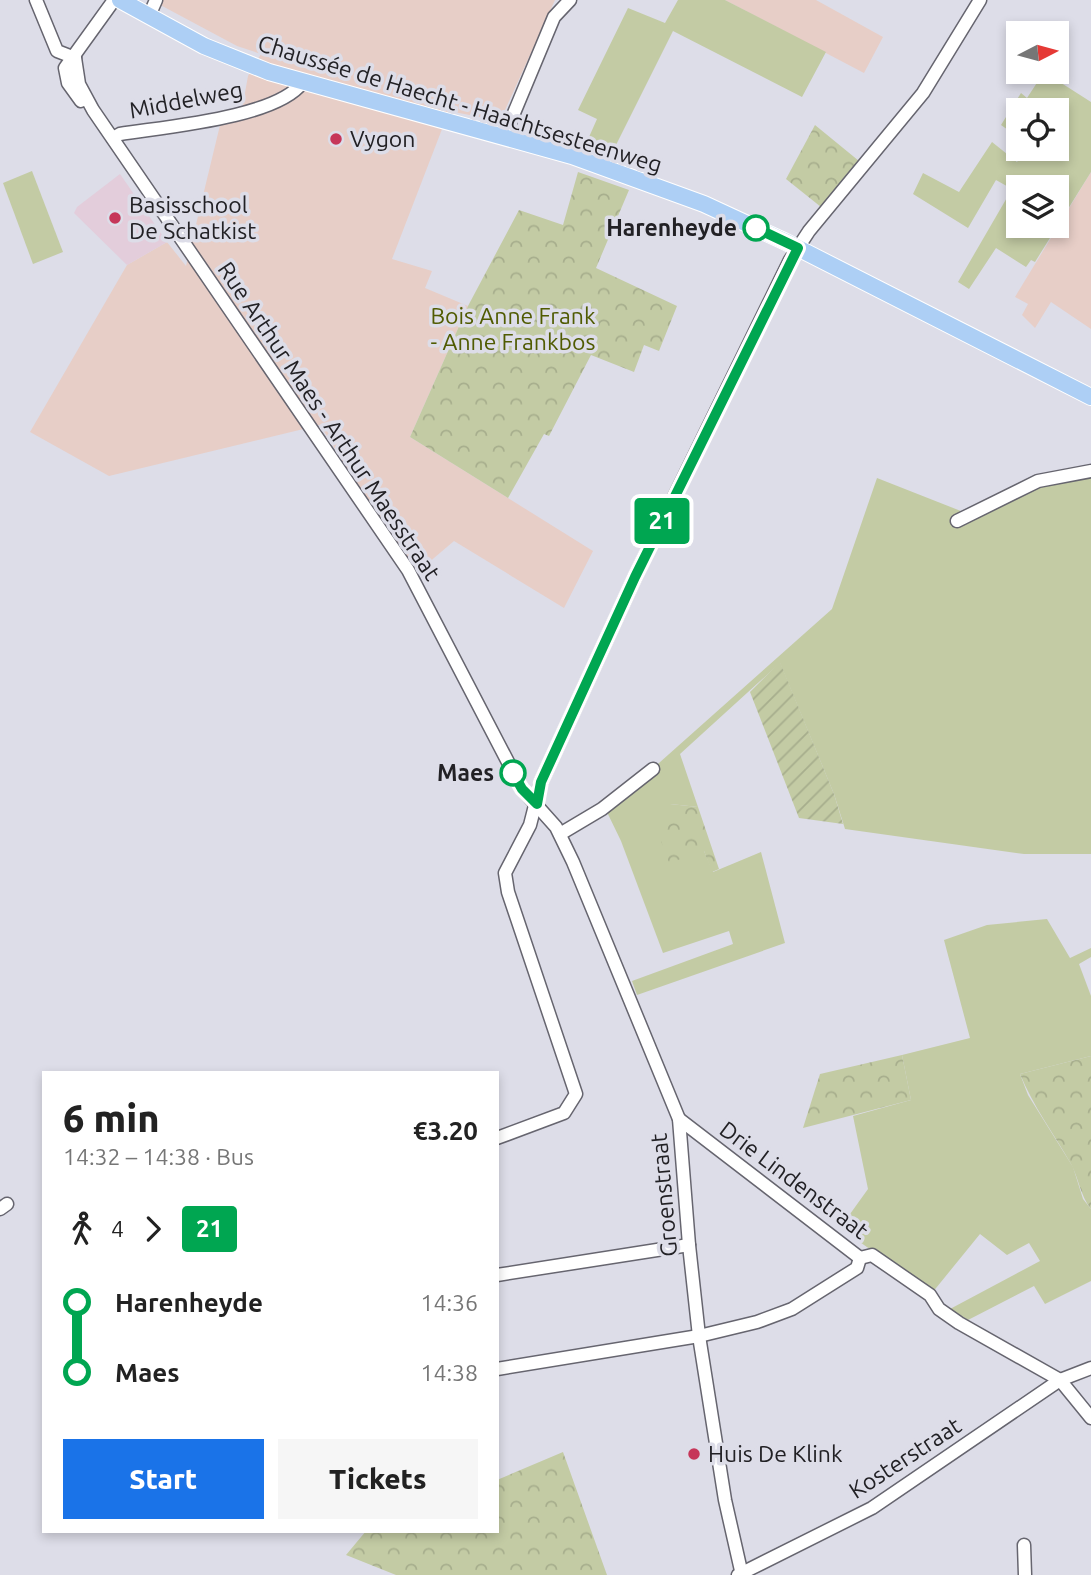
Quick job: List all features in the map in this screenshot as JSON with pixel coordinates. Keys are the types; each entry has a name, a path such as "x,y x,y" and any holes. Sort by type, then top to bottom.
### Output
{"main road":[{"name":"Chaussée de Haecht - Haachtsesteenweg","path":"120,0 224,55 302,83 572,156 693,200 798,248 1091,397"}],"street":[{"path":"36,0 57,51 75,58"},
{"name":"Rue Arthur Maes - Arthur Maesstraat","path":"114,0 75,58 65,68 68,83 79,100 93,110 113,138 408,570 522,789 560,834"},
{"path":"149,16 156,0"},
{"path":"504,136 554,16 570,0"},
{"path":"499,1135 564,1112 570,1107 576,1094 505,873 537,804 541,782 635,577 798,248 923,93 980,0"},
{"name":"Middelweg","path":"113,138 120,134 224,118 268,104 297,90 302,83"},
{"path":"957,521 1038,481 1091,471"},
{"path":"560,834 602,809 653,769"},
{"name":"Groenstraat","path":"560,834 680,1119 688,1245 699,1336 725,1500 740,1574"},
{"name":"Drie Lindenstraat","path":"680,1119 860,1258 872,1255 930,1295 939,1309 959,1323 1060,1380"},
{"path":"499,1275 688,1245"},
{"path":"499,1369 699,1336 757,1322 792,1309 857,1268 860,1258"},
{"name":"Kosterstraat","path":"740,1574 872,1508 1060,1380 1091,1368"},
{"path":"1060,1380 1091,1418"},
{"path":"1024,1545 1025,1575"}],"shaded area":[{"path":"151,0 555,0 500,121 449,111 392,259 432,271 425,288 468,306 410,437 593,551 564,608 454,541 414,575 320,425 109,476 30,432 127,265 167,242 186,266 221,121 242,109 248,76 261,54 237,46"},
{"path":"725,0 816,0 883,37 864,73"},
{"path":"1091,172 1091,329 1051,302 1035,328 1022,315 1028,304 1015,297 1051,238 1069,238 1069,208"},
{"name":"Basisschool De Schatkist","path":"120,174 167,242 127,265 74,213 77,207"}],"green space":[{"path":"678,0 725,0 826,52 802,97 673,31 611,155 585,146 597,119 578,110 628,8 665,23"},
{"path":"1036,84 1063,84 1091,102 1091,172 1069,207 1069,175 1006,175 1006,186 996,180 968,228 913,194 923,173 959,192 992,142 1006,153 1006,161 1069,161 1069,98 1027,98"},
{"path":"815,125 859,161 821,207 786,179"},
{"path":"32,171 63,252 33,264 3,183"},
{"name":"Bois Anne Frank - Anne Frankbos","path":"578,172 629,190 596,268 677,306 659,351 644,345 634,372 591,355 549,436 544,434 508,498 410,437 468,306 519,210 563,225"},
{"path":"1006,199 1006,238 1050,238 1035,262 1031,260 1026,267 996,248 969,289 958,282"},
{"path":"1091,474 1091,854 1024,854 845,829 834,794 780,663 680,754 698,807 670,804 704,851 713,872 761,852 785,943 637,995 632,981 733,944 729,931 663,953 621,841 605,808 612,798 659,763 832,609 877,478 971,515 1039,484"},
{"path":"780,662 834,794 843,824 799,818 750,692"},
{"path":"670,804 698,807 719,869 712,872 704,851 669,863 661,841"},
{"path":"1047,919 1070,958 1091,948 1091,957 1079,964 1091,996 1091,1056 1020,1074 1028,1095 1073,1167 1083,1199 1091,1209 1091,1281 1045,1304 1034,1286 968,1320 950,1309 1040,1261 1029,1243 1007,1255 980,1234 932,1293 840,1228 868,1189 853,1116 911,1100 902,1055 970,1038 944,940 987,925"},
{"path":"902,1055 911,1100 803,1128 820,1074"},
{"path":"1091,1056 1091,1209 1071,1164 1037,1109 1020,1074"},
{"path":"563,1452 607,1575 396,1575 346,1555 364,1533 499,1533 499,1479"}],"bus line":[{"name":"21","path":"513,773 525,793 537,804 541,782 635,577 754,331 798,248 756,228"}],"place":[{"name":"Vygon","path":"336,139"},
{"name":"Basisschool De Schatkist","path":"115,218"},
{"name":"Harenheyde","path":"756,228"},
{"name":"Maes","path":"513,773"},
{"name":"Huis De Klink","path":"694,1454"}]}
